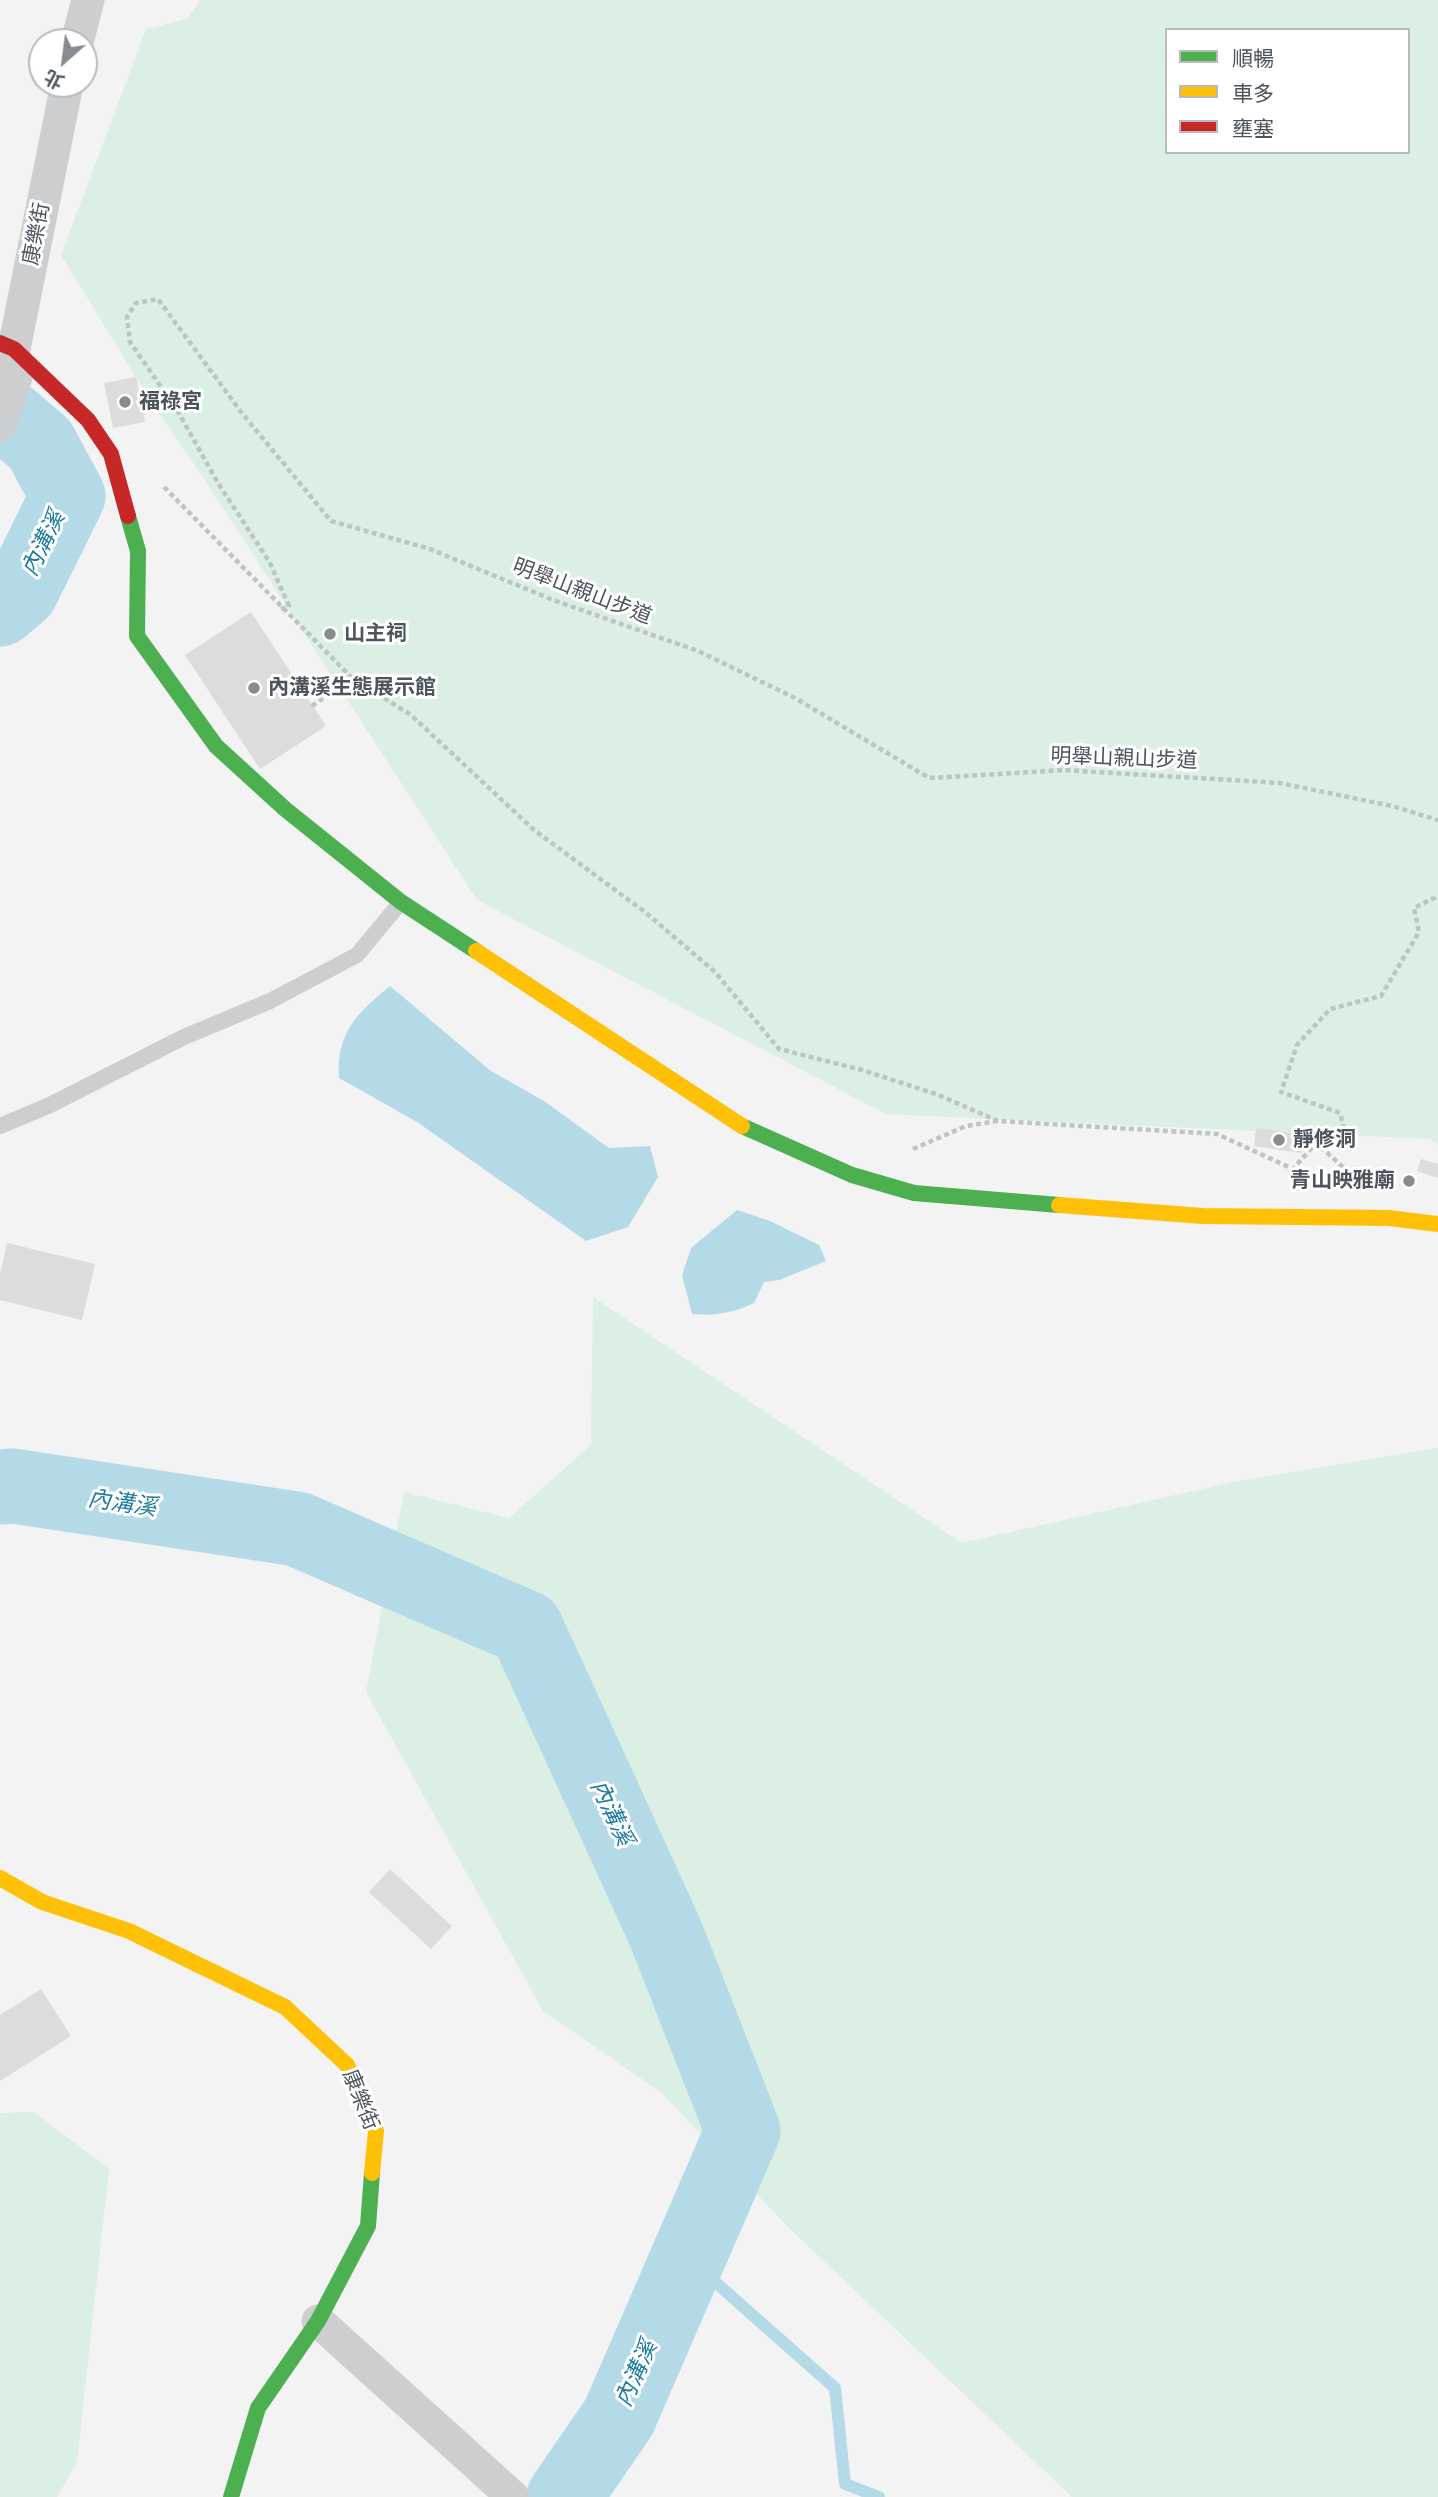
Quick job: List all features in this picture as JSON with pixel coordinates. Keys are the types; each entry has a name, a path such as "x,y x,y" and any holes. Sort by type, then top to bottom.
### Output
{"street":[{"path":"81,28 88,0"},
{"name":"康樂街","path":"0,425 14,384 7,346 64,98"},
{"path":"7,346 88,420 111,454 138,551 137,636 216,746 285,808 401,902 754,1134 852,1175 914,1193 1203,1216 1389,1218 1438,1224"},
{"name":"康樂街","path":"0,1878 42,1902 129,1931 285,2007 347,2065 376,2131 368,2226 318,2321 258,2408 231,2497"},
{"path":"318,2321 504,2487"}],"lane":[{"path":"0,1126 50,1105 184,1037 271,1001 357,955 401,902"}],"path":[{"name":"明舉山親山步道","path":"281,610 289,606 270,563 218,483 177,410 130,342 127,317 136,303 158,299 242,412 331,521 430,549 553,600 698,651 795,698 929,778 1064,770 1280,783 1392,806 1438,820"},
{"path":"111,454 155,477 281,610 334,657 352,678 411,715 534,830 645,912 715,972 779,1049 862,1070 936,1094 998,1121"},
{"path":"312,706 352,678"},
{"path":"852,1175 966,1126 998,1121 1217,1134 1293,1169 1315,1143 1345,1132 1340,1113 1280,1091 1297,1045 1330,1009 1381,996 1419,932 1414,908 1438,896"},
{"path":"1315,1143 1321,1149"}],"green space":[{"path":"200,0 1438,0 1438,1145 1430,1139 886,1114 477,900 199,471 153,405 61,255 146,29 187,19"},
{"path":"593,1297 962,1543 1233,1482 1438,1448 1438,2497 1072,2497 786,2225 662,2093 543,2011 366,1692 404,1492 509,1518 591,1445"},
{"path":"34,2112 109,2169 77,2462 57,2497 0,2497 0,2113"}],"water":[{"path":"390,986 491,1071 544,1101 609,1148 650,1146 658,1177 628,1227 586,1241 417,1122 339,1078 341,1048 351,1025 368,1005"},
{"path":"737,1210 770,1221 819,1245 826,1261 779,1280 764,1282 754,1303 724,1313 692,1314 682,1275 691,1248"}],"building":[{"name":"福祿宮","path":"136,377 145,422 113,428 104,383"},
{"name":"內溝溪生態展示館","path":"251,612 326,726 260,769 185,655"},
{"name":"靜修洞","path":"1256,1128 1305,1135 1302,1153 1254,1146"},
{"path":"1421,1159 1438,1164 1438,1178 1417,1171"},
{"path":"7,1243 95,1264 82,1320 0,1300 0,1274"},
{"path":"390,1869 452,1926 431,1949 369,1892"},
{"path":"41,1989 71,2036 0,2081 0,2015"}],"waterway":[{"name":"內溝溪","path":"0,410 40,444 68,496 21,591 0,609"},
{"name":"內溝溪","path":"0,1487 13,1486 297,1529 526,1628 665,1932 743,2131 619,2417 564,2497"},
{"path":"688,2258 835,2388 845,2484 879,2497"}],"traffic: fast":[{"path":"128,516 138,551 137,636 216,746 285,809 401,902 476,951"},
{"path":"742,1126 852,1175 914,1193 1059,1205"},
{"path":"231,2497 258,2408 318,2321 368,2226 372,2173"}],"traffic: slow":[{"path":"476,951 742,1126"},
{"path":"1059,1205 1203,1216 1389,1218 1438,1224"},
{"path":"0,1878 42,1902 129,1931 285,2007 347,2065 376,2131 372,2173"}],"traffic: jam":[{"path":"0,343 14,349 88,420 111,454 128,516"}],"place":[{"name":"福祿宮","path":"125,402"},
{"name":"山主祠","path":"330,634"},
{"name":"內溝溪生態展示館","path":"254,688"},
{"name":"靜修洞","path":"1279,1140"},
{"name":"青山映雅廟","path":"1409,1181"}]}
